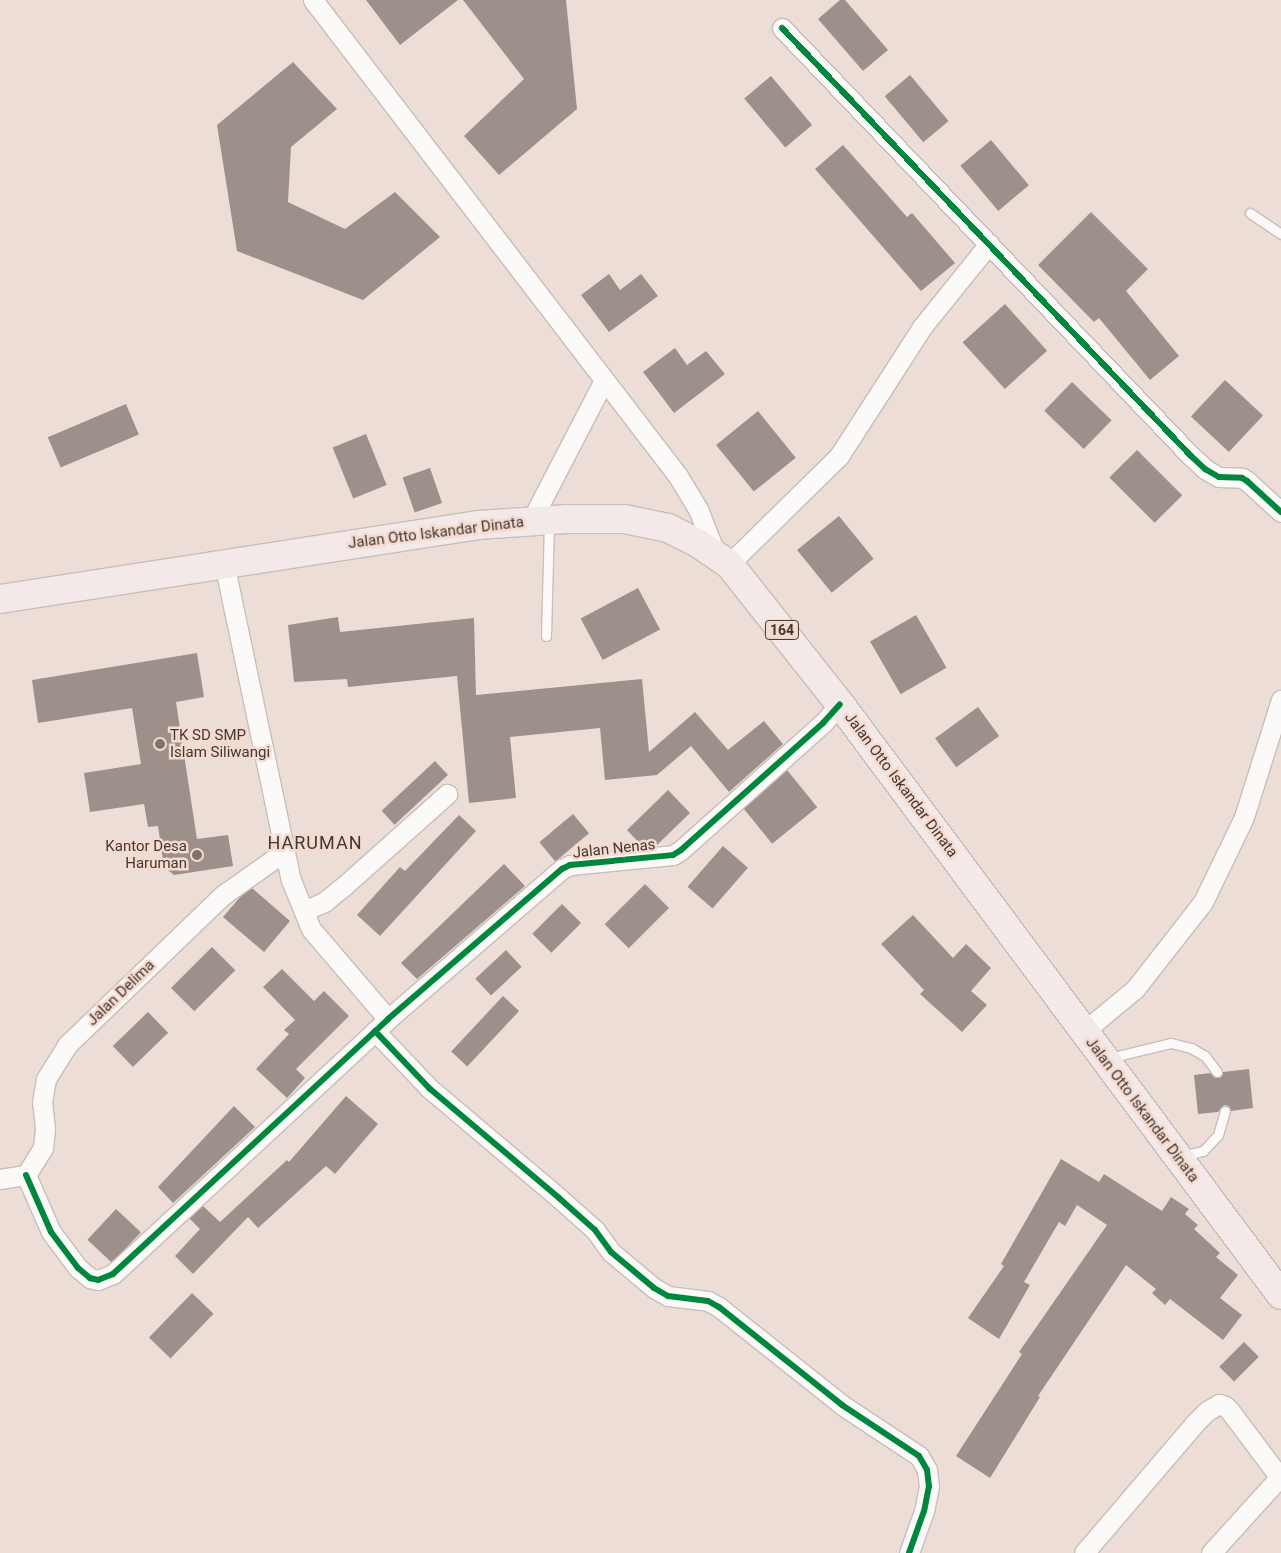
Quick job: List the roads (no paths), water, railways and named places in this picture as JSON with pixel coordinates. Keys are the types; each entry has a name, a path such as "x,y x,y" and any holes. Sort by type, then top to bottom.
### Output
{"main road":[{"name":"Jalan Otto Iskandar Dinata","path":"0,599 479,525 624,519 668,528 723,560 840,704 1281,1295"}],"street":[{"path":"313,0 678,476 698,509 723,560 838,456 922,327 989,244"},
{"path":"782,28 1190,455 1205,469 1219,477 1242,478 1281,512"},
{"path":"540,521 604,380"},
{"path":"224,563 291,880 311,929 429,1088 595,1230 611,1252 654,1288 668,1296 708,1300 842,1404 920,1456 928,1470 929,1486 924,1512 908,1553"},
{"path":"1083,1032 1135,989 1203,902 1244,817 1281,700"},
{"name":"Jalan Nenas","path":"26,1175 51,1232 78,1268 98,1280 113,1274 130,1261 382,1025 562,869 570,865 673,855 681,850 823,723 840,704"},
{"path":"304,911 324,902 345,885 447,794"},
{"name":"Jalan Delima","path":"26,1175 43,1148 45,1129 42,1102 46,1079 67,1045 223,895 285,851"},
{"path":"0,1179 26,1175"},
{"path":"1084,1553 1194,1424 1207,1411 1219,1404 1225,1406 1230,1411 1280,1478 1212,1553"}],"lane":[{"path":"1250,214 1281,234"},
{"path":"540,521 546,636"},
{"path":"1104,1060 1171,1043 1191,1048 1205,1056 1218,1072"},
{"path":"1177,1156 1203,1151 1218,1135 1226,1111"}],"place":[{"name":"TK SD SMP Islam Siliwangi","path":"160,744"},
{"name":"Kantor Desa Haruman","path":"197,855"}],"district":[{"name":"HARUMAN","path":"315,843"}]}
